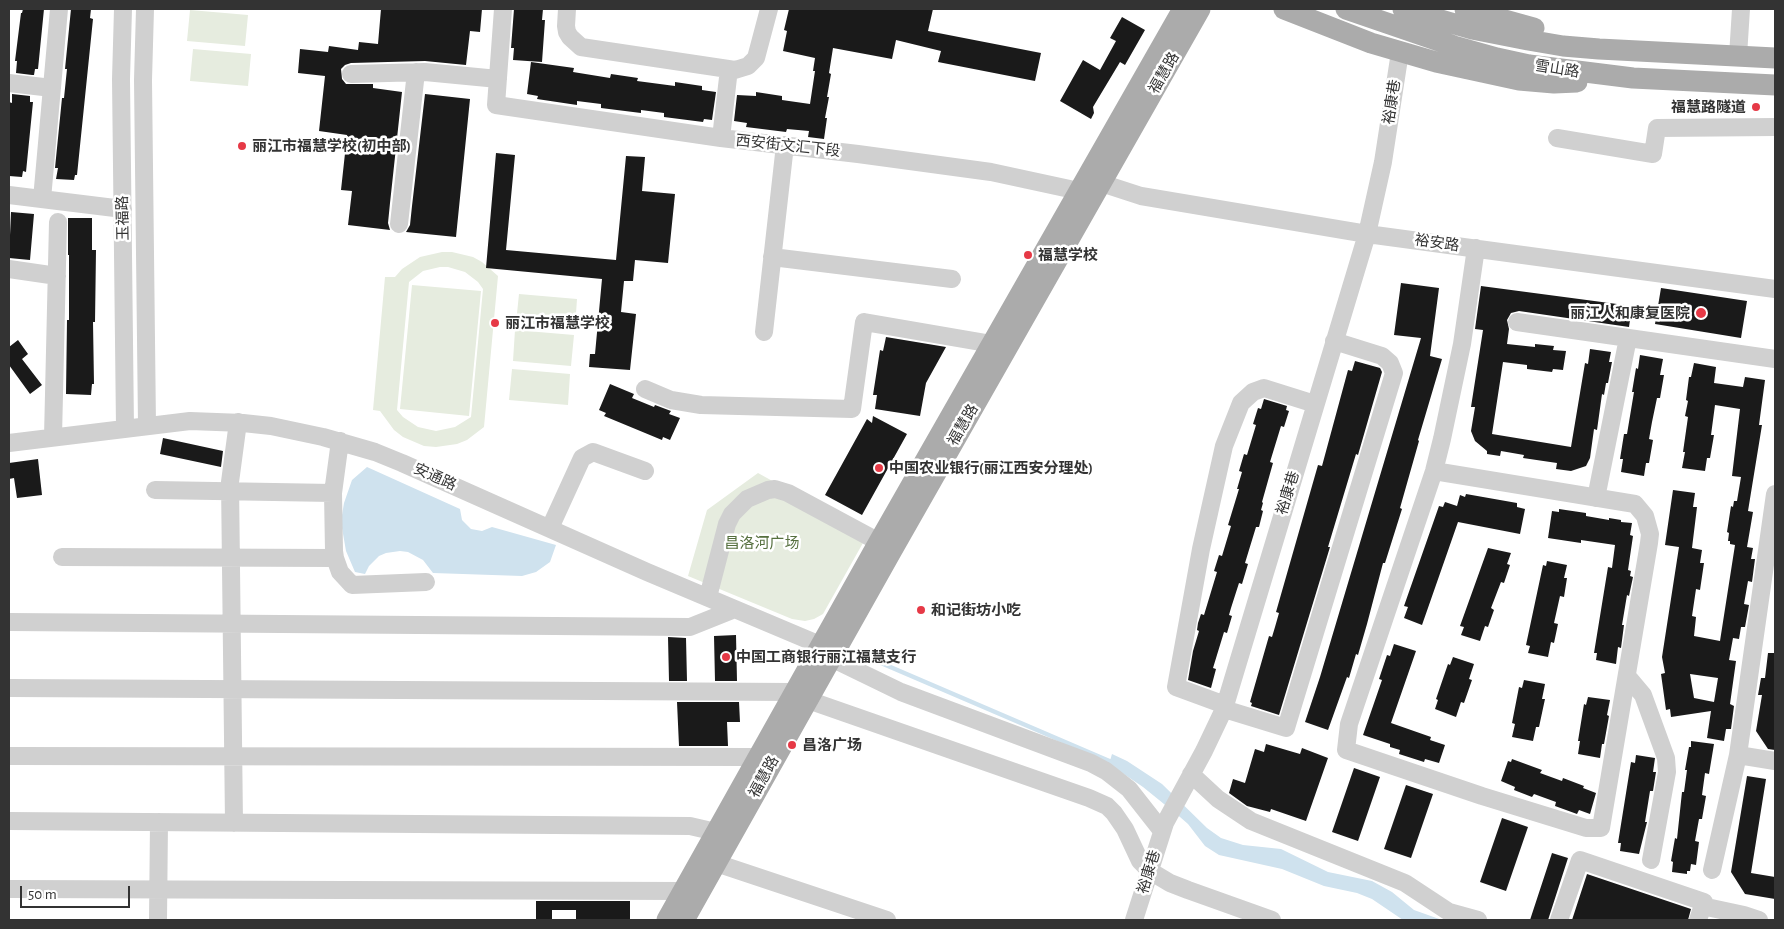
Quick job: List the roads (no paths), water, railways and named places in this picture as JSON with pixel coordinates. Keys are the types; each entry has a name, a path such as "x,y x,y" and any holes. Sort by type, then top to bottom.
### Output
{"main road":[{"name":"福慧路","path":"829,652 879,542 1183,9"},
{"name":"福慧路","path":"666,920 758,757 829,652 1200,9"},
{"path":"1284,9 1334,30 1400,52 1468,70 1536,82 1572,83 1610,76"},
{"name":"雪山路","path":"1346,9 1411,32 1497,58 1554,69 1610,76 1775,85"},
{"name":"雪山路","path":"1403,9 1472,29 1563,46 1775,58"},
{"path":"1465,9 1616,50"},
{"name":"福慧路","path":"684,920 716,863 801,696"}],"street":[{"path":"42,199 59,9"},
{"name":"玉福路","path":"123,9 121,80 125,428"},
{"name":"玉福路","path":"145,9 143,90 147,425"},
{"path":"352,74 416,72 498,79 502,9"},
{"path":"567,9 567,32 581,47 729,69 742,69 756,58 769,9"},
{"path":"1738,56 1741,9"},
{"name":"裕康巷","path":"1134,920 1163,827 1211,738 1224,707 1367,234 1383,162 1400,52"},
{"path":"721,138 729,69"},
{"path":"399,224 416,72"},
{"name":"西安街文汇下段","path":"498,79 496,105 721,138 991,172 1079,191"},
{"path":"9,83 52,88"},
{"path":"1557,138 1654,154 1657,128 1775,128"},
{"path":"764,332 784,145"},
{"name":"裕安路","path":"1101,183 1141,196 1367,234 1775,290"},
{"path":"9,195 123,209"},
{"path":"54,437 58,222"},
{"path":"1434,471 1635,504 1645,516 1648,525 1649,543 1601,828 1586,828 1482,796 1346,750 1349,724 1434,471 1456,375 1476,248"},
{"path":"772,256 952,279"},
{"path":"9,269 57,276"},
{"path":"645,389 671,400 700,405 852,409 864,322 992,344"},
{"path":"1518,322 1775,359"},
{"path":"1596,498 1628,338"},
{"path":"1315,404 1264,388 1253,392 1240,403 1224,446 1201,549 1176,687 1224,707 1286,728 1394,373 1393,368 1382,356 1334,341"},
{"name":"安通路","path":"9,443 190,421 238,422 271,426 340,441 402,462 735,609 829,652 901,692 1091,763 1106,771 1129,789 1163,827"},
{"path":"234,823 230,491 238,422"},
{"path":"340,441 332,493 335,558 340,572 352,585 426,582"},
{"path":"550,528 582,458 593,452 645,471"},
{"path":"708,597 727,524 732,514 747,498 768,490 775,489 788,493 879,542"},
{"path":"155,490 332,493"},
{"path":"1712,870 1738,755 1775,494"},
{"path":"62,557 335,558"},
{"path":"9,622 690,627 735,609"},
{"path":"1627,676 1643,694 1666,758 1666,772 1651,860"},
{"path":"9,688 801,696 1071,790 1107,806 1120,821 1140,861 1150,871 1170,883 1272,920"},
{"path":"1738,755 1775,760"},
{"path":"9,756 758,757"},
{"path":"1188,779 1251,821 1405,883 1450,912 1478,920"},
{"path":"9,821 690,826 716,832"},
{"path":"158,920 159,822"},
{"path":"1560,920 1580,860 1704,902 1700,913 1744,915 1759,920"},
{"path":"716,863 887,920"},
{"path":"9,889 683,891"}],"water":[{"path":"367,467 460,509 462,520 471,529 482,531 492,527 556,545 550,562 536,572 522,576 433,573 423,560 408,552 400,551 379,556 369,566 365,574 355,572 346,551 342,515 352,480"},
{"path":"1112,754 1127,761 1162,784 1207,828 1221,838 1243,845 1281,849 1328,872 1372,881 1392,892 1414,910 1442,920 1403,920 1372,899 1357,893 1324,886 1282,869 1219,855 1205,846 1180,817 1143,787 1109,764"}],"waterway":[{"path":"860,654 1114,763"}],"place":[{"name":"福慧路隧道","path":"1756,107"},
{"name":"丽江市福慧学校(初中部)","path":"242,146"},
{"name":"福慧学校","path":"1028,255"},
{"name":"丽江人和康复医院","path":"1701,313"},
{"name":"丽江市福慧学校","path":"495,323"},
{"name":"中国农业银行(丽江西安分理处)","path":"879,468"},
{"name":"和记街坊小吃","path":"921,610"},
{"name":"中国工商银行丽江福慧支行","path":"726,657"},
{"name":"昌洛广场","path":"792,745"}],"park label":[{"name":"昌洛河广场","path":"762,543"}]}
